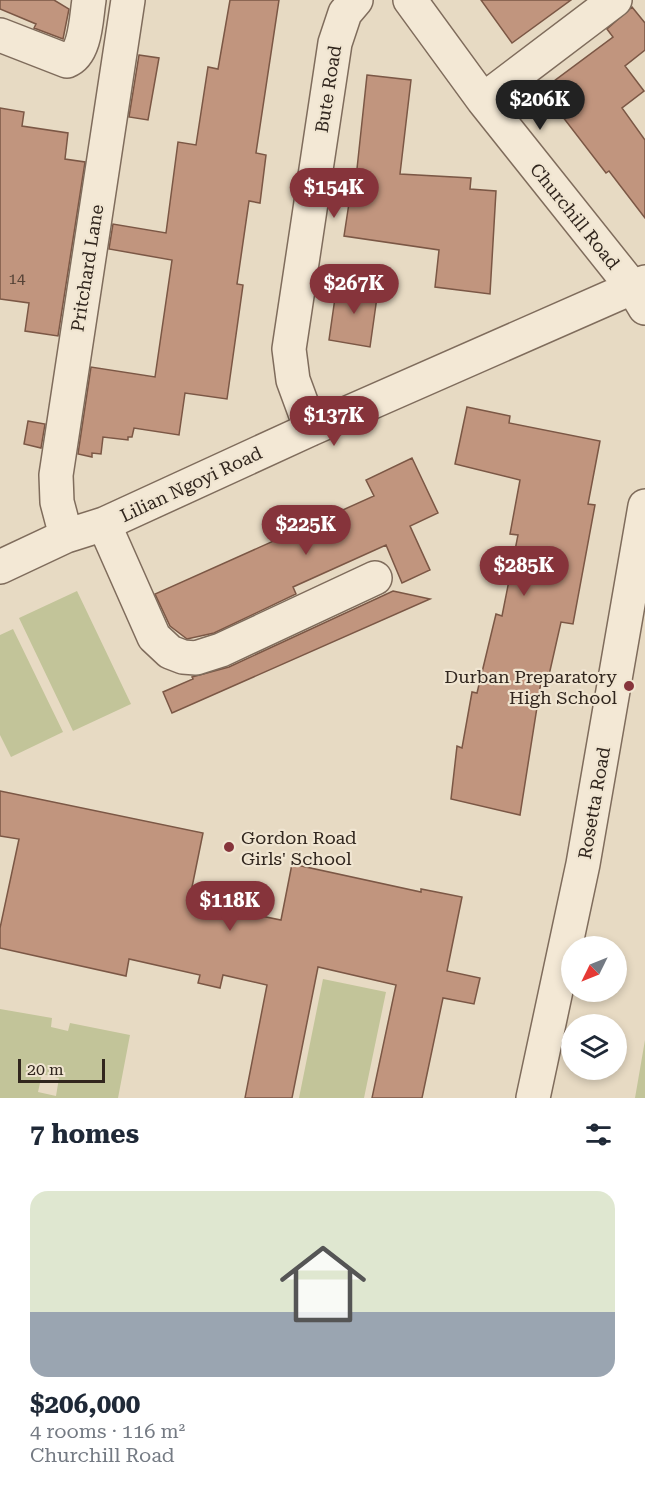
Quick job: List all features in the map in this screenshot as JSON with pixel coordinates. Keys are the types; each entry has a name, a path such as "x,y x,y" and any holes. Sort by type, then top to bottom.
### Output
{"street":[{"path":"0,35 67,61 74,59 80,52 89,0"},
{"name":"Pritchard Lane","path":"66,536 57,502 56,475 128,0"},
{"name":"Bute Road","path":"311,429 292,380 289,349 335,43 345,13 356,0"},
{"name":"Churchill Road","path":"411,0 483,100 641,293"},
{"path":"483,100 615,0"},
{"name":"Lilian Ngoyi Road","path":"0,567 66,536 104,524 311,429 641,293"},
{"name":"Rosetta Road","path":"533,1098 583,864 645,506"},
{"path":"104,524 154,637 170,652 183,657 196,658 221,650 375,578"}],"green space":[{"path":"77,591 131,704 73,731 19,618"},
{"path":"13,629 63,732 11,757 0,735 0,635"},
{"path":"323,979 386,992 364,1098 299,1098"},
{"path":"0,1009 52,1018 51,1027 68,1031 70,1023 130,1035 118,1098 0,1098","holes":["42,1074 59,1078 56,1096 38,1092"]},
{"path":"645,1040 645,1098 635,1098"}],"building":[{"path":"0,0 54,0 69,9 63,39 34,28 36,24 0,9"},
{"path":"230,0 279,0 256,153 266,155 260,203 249,201 237,284 243,285 227,399 185,393 179,435 134,428 132,437 128,437 128,440 103,437 101,454 92,453 92,457 78,454 91,367 155,377 172,260 109,249 113,224 166,233 178,142 196,145 208,67 218,69"},
{"path":"481,0 571,0 512,43"},
{"path":"632,7 645,23 645,50 625,66 644,91 622,108 645,140 645,218 609,171 606,173 542,90 613,37 607,29"},
{"path":"139,55 159,58 148,120 129,117"},
{"path":"367,75 411,80 400,174 471,178 470,189 496,191 490,294 435,287 439,250 344,236 353,177 356,178"},
{"path":"0,108 24,112 22,126 68,133 65,159 85,162 58,336 25,331 29,303 0,299"},
{"path":"337,284 378,290 370,347 329,340"},
{"path":"467,407 510,416 509,423 600,441 588,504 595,505 573,624 561,622 547,684 541,682 520,815 451,799 457,746 462,748 472,692 477,693 496,614 502,616 518,535 510,534 520,480 455,464"},
{"path":"28,421 45,424 41,448 24,444"},
{"path":"412,458 438,513 410,526 430,570 402,583 386,545 293,587 296,594 214,633 187,639 170,626 155,594 374,496 366,480"},
{"path":"393,591 430,599 172,713 163,692 193,679 192,677 229,667"},
{"path":"0,791 203,833 190,897 232,906 231,910 281,920 292,864 421,892 421,889 462,897 447,971 480,978 474,1004 443,998 422,1098 372,1098 396,985 318,967 292,1098 245,1098 267,985 223,975 220,988 198,983 200,975 129,959 126,976 0,948 0,928 19,839 0,836"}],"place":[{"name":"Durban Preparatory High School","path":"629,686"},
{"name":"Gordon Road Girls' School","path":"229,847"}]}
